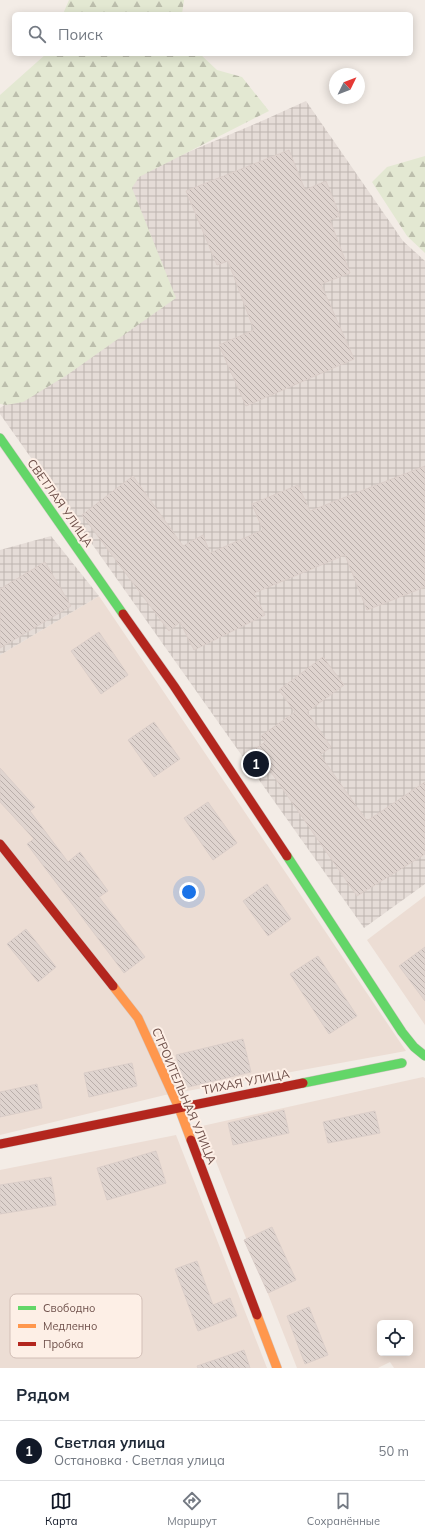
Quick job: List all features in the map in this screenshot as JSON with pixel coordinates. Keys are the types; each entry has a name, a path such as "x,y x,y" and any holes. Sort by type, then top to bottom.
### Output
{"street":[{"name":"СВЕТЛАЯ УЛИЦА","path":"0,438 174,686 402,1032 414,1047 425,1056"},
{"name":"СТРОИТЕЛЬНАЯ УЛИЦА","path":"0,844 138,1018 179,1108 277,1368"},
{"name":"ТИХАЯ УЛИЦА","path":"0,1144 402,1063"}],"shaded area":[{"path":"306,101 403,241 425,261 425,884 364,928 0,414 0,408 167,293 122,180"},
{"path":"51,536 99,596 0,655 0,550"},
{"path":"99,596 406,1051 165,1095 0,1135 0,655"},
{"path":"425,896 425,1025 367,940"},
{"path":"423,1077 425,1078 425,1368 394,1368 390,1362 378,1368 297,1368 202,1126"},
{"path":"176,1135 267,1368 0,1368 0,1170"}],"green space":[{"path":"69,0 184,0 182,12 64,12"},
{"path":"44,56 202,56 217,70 242,77 269,111 139,177 132,188 176,298 67,375 23,402 6,405 0,404 0,95"},
{"path":"425,156 425,253 407,236 372,182 387,167"}],"building":[{"path":"289,150 305,190 326,181 340,216 330,220 350,273 321,284 354,359 246,406 219,345 254,330 228,261 217,265 186,191"},
{"path":"425,466 425,587 367,610 345,555 254,593 265,615 194,650 180,622 169,631 82,515 133,476 183,546 203,535 210,553 263,530 252,504 298,485 310,511"},
{"path":"45,562 71,606 0,648 0,589"},
{"path":"99,632 128,675 101,694 71,651"},
{"path":"323,657 344,685 307,712 331,747 320,755 367,821 425,782 425,854 357,896 255,749 265,742 261,736 295,712 279,690"},
{"path":"154,722 180,759 154,777 128,740"},
{"path":"0,768 35,807 30,811 68,862 80,852 108,891 99,897 145,957 124,973 27,844 34,839 0,802"},
{"path":"208,802 237,843 213,860 184,818"},
{"path":"267,884 291,919 268,936 243,901"},
{"path":"26,929 56,967 38,982 7,944"},
{"path":"425,947 425,1001 399,966"},
{"path":"318,956 357,1016 329,1034 290,974"},
{"path":"243,1039 251,1072 184,1088 176,1055"},
{"path":"132,1063 137,1086 89,1097 84,1073"},
{"path":"37,1084 42,1108 0,1117 0,1092"},
{"path":"284,1110 289,1133 233,1145 228,1123"},
{"path":"375,1111 380,1133 328,1143 323,1122"},
{"path":"156,1151 166,1183 107,1200 97,1168"},
{"path":"51,1177 56,1205 0,1214 0,1185"},
{"path":"272,1227 296,1280 268,1293 244,1240"},
{"path":"197,1261 213,1305 230,1298 237,1316 198,1331 175,1269"},
{"path":"309,1307 328,1355 305,1364 287,1316"},
{"path":"244,1350 250,1368 198,1368 197,1366"}],"traffic: fast":[{"path":"0,438 123,614"},
{"path":"287,856 402,1032 414,1047 425,1056"},
{"path":"303,1083 402,1063"}],"traffic: slow":[{"path":"113,986 138,1018 179,1108 191,1140"},
{"path":"257,1315 277,1368"}],"traffic: jam":[{"path":"123,614 174,686 287,856"},
{"path":"0,844 113,986"},
{"path":"0,1144 303,1083"},
{"path":"191,1140 257,1315"}],"place":[{"name":"Светлая улица","path":"256,764"}]}
